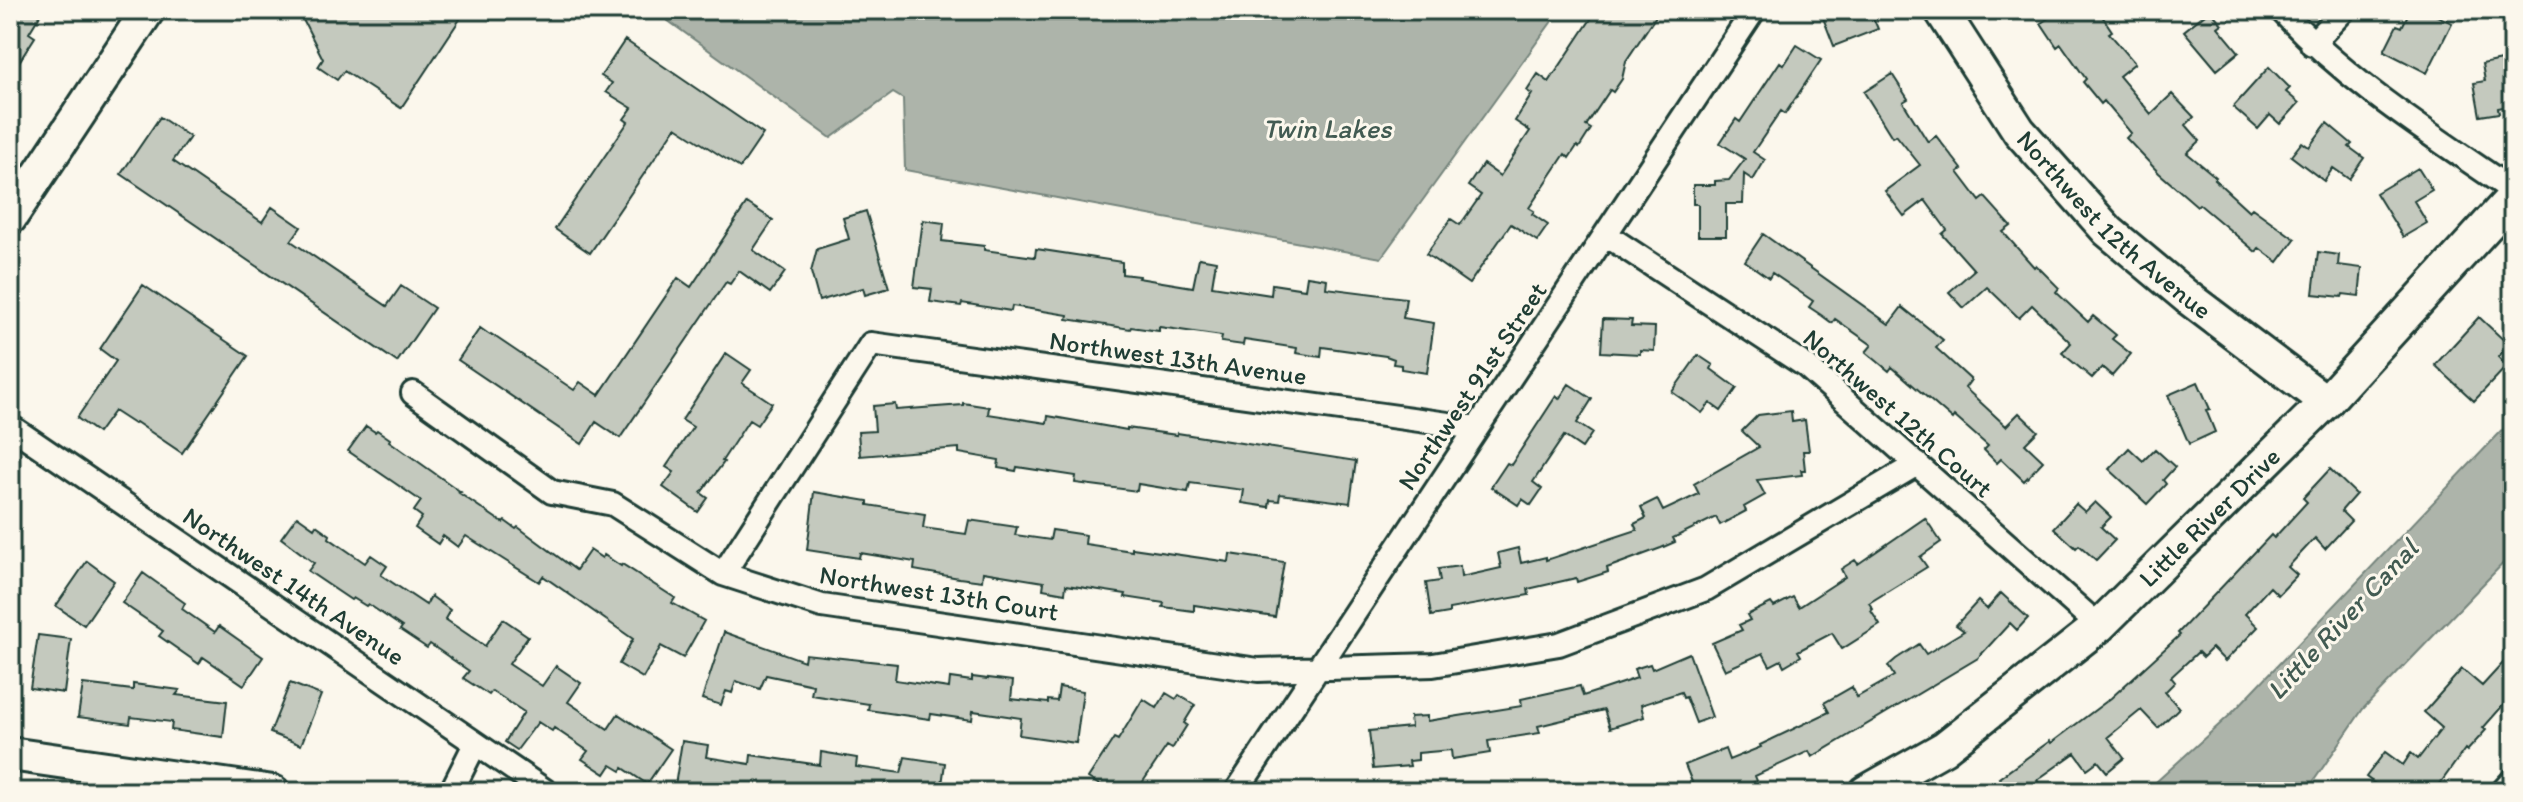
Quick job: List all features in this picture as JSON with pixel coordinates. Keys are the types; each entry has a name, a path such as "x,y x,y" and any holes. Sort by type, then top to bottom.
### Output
{"street":[{"path":"10,218 148,10"},
{"name":"Northwest 91st Street","path":"1236,792 1754,10"},
{"name":"Northwest 12th Avenue","path":"1941,10 2019,131 2108,231 2187,297 2326,402"},
{"path":"2281,10 2312,44 2364,88 2513,191"},
{"path":"2312,44 2344,10"},
{"name":"Little River Drive","path":"1866,792 1944,748 2099,626 2326,402 2513,197"},
{"name":"Northwest 12th Court","path":"1606,235 1806,366 2099,626"},
{"name":"Northwest 13th Avenue","path":"723,574 871,344 1477,428"},
{"name":"Northwest 13th Court","path":"413,393 552,492 613,504 723,574 822,606 1258,670 1433,665 1559,644 1706,589 1917,464"},
{"name":"Northwest 14th Avenue","path":"10,426 547,792"},
{"path":"451,792 475,744"},
{"path":"10,754 273,792"},
{"path":"2502,792 2513,780"}],"water":[{"name":"Twin Lakes","path":"653,10 1560,10 1381,258 905,170 903,99 893,93 831,138"},
{"name":"Little River Canal","path":"2513,419 2513,553 2363,709 2306,792 2145,792 2231,714"}],"building":[{"path":"10,10 43,10 29,33 35,37 10,76"},
{"path":"298,10 466,10 401,108 344,71 337,80 318,67 323,59"},
{"path":"1597,10 1660,10 1626,61 1622,79 1613,92 1610,90 1586,126 1591,129 1579,148 1577,146 1569,158 1565,154 1529,208 1534,211 1532,214 1548,225 1537,241 1511,224 1469,284 1426,254 1451,219 1460,225 1481,195 1468,186 1483,164 1500,176 1530,131 1515,121 1532,94 1527,91 1538,74 1549,82"},
{"path":"1820,10 1870,10 1878,29 1834,46"},
{"path":"2061,10 2098,10 2112,31 2109,33 2135,63 2119,76 2151,114 2172,94 2194,117 2186,125 2200,141 2187,153 2249,211 2252,208 2295,239 2278,262 2259,248 2256,252 2199,204 2197,206 2159,173 2126,138 2131,133 2083,82 2086,79 2061,44 2057,47 2041,23"},
{"path":"2210,10 2222,24 2218,27 2239,52 2217,70 2184,31"},
{"path":"2410,10 2425,10 2452,23 2427,73 2384,51 2397,25 2402,27"},
{"path":"625,40 763,134 740,168 676,127 590,253 555,229 628,122 624,119 632,108 606,92 612,83 601,76"},
{"path":"1797,45 1821,60 1785,114 1781,111 1753,152 1765,160 1753,180 1744,174 1743,204 1726,204 1726,236 1698,236 1698,204 1693,204 1693,185 1715,185 1715,181 1729,180 1745,159 1720,143 1736,119 1740,122 1780,62 1784,65"},
{"path":"2501,60 2504,78 2513,76 2513,105 2498,108 2499,113 2480,116 2474,83 2485,81 2482,64"},
{"path":"2269,67 2290,88 2286,92 2299,103 2280,124 2270,115 2258,129 2233,107"},
{"path":"1892,74 1908,99 1903,102 1928,142 1936,136 1962,169 1958,172 1980,201 1985,197 2011,226 2003,232 2034,267 2036,265 2059,288 2056,292 2088,322 2093,316 2116,335 2112,339 2131,354 2112,376 2102,367 2092,378 2062,353 2071,343 2032,305 2019,318 1987,287 1964,308 1949,292 1974,270 1942,234 1947,230 1925,200 1904,216 1885,191 1920,165 1896,135 1892,137 1864,92"},
{"path":"160,117 190,137 173,161 262,222 272,207 301,227 291,241 387,306 401,286 434,308 397,362 121,174"},
{"path":"2327,123 2364,158 2349,179 2333,168 2324,181 2291,156 2302,142 2309,147"},
{"path":"2418,168 2432,190 2414,201 2427,223 2403,237 2376,193"},
{"path":"747,203 773,220 753,250 785,272 770,293 739,271 730,284 726,282 620,438 596,422 582,444 458,360 480,328 574,390 580,382 599,395 678,278 691,287"},
{"path":"866,211 889,288 865,295 863,288 819,301 811,272 817,249 849,239 843,218"},
{"path":"923,220 944,223 942,241 1035,257 1036,249 1122,262 1122,274 1193,287 1199,258 1216,261 1212,286 1271,295 1272,284 1305,289 1307,276 1327,279 1326,288 1406,298 1403,318 1434,323 1427,373 1401,369 1401,365 1393,364 1394,359 1386,356 1322,347 1321,357 1296,353 1297,348 1244,340 1243,345 1221,342 1222,336 1159,327 1159,331 1130,329 1012,306 1011,311 962,303 961,306 930,302 932,289 914,287"},
{"path":"1763,234 1889,324 1902,307 1943,340 1936,348 1971,380 1965,388 2006,426 2019,413 2038,431 2025,444 2043,461 2024,481 2001,459 1997,463 1984,450 1988,446 1954,416 1952,419 1892,367 1889,371 1866,352 1872,345 1835,319 1832,323 1809,307 1813,301 1772,273 1769,278 1745,261"},
{"path":"2318,252 2339,255 2338,265 2362,268 2359,296 2313,294"},
{"path":"143,285 248,356 182,453 114,411 98,433 77,418 116,361 100,349"},
{"path":"2479,317 2509,345 2498,357 2507,366 2474,401 2435,365"},
{"path":"1603,319 1632,320 1631,326 1655,327 1654,351 1640,350 1640,354 1601,352"},
{"path":"726,353 751,370 742,383 772,403 757,425 749,420 701,493 708,498 698,512 663,487 674,472 666,467 693,427 682,420"},
{"path":"1698,355 1737,388 1721,411 1710,403 1702,413 1672,392"},
{"path":"2198,382 2210,409 2206,410 2215,432 2189,444 2168,395"},
{"path":"1569,384 1592,399 1577,423 1592,433 1582,448 1564,436 1533,482 1542,489 1531,505 1522,499 1518,505 1491,487 1507,463 1511,465 1556,396 1559,399"},
{"path":"963,403 989,407 988,414 1047,423 1048,416 1127,430 1177,433 1356,461 1350,503 1280,494 1279,501 1270,500 1269,507 1242,503 1244,490 1190,483 1188,492 1138,484 1137,491 1075,483 1076,476 1017,467 1016,471 998,468 999,460 959,453 959,448 860,456 858,432 875,431 873,406 895,404 896,410"},
{"path":"1791,411 1792,422 1805,420 1809,451 1803,451 1805,470 1801,470 1802,475 1757,480 1765,495 1744,507 1746,511 1720,525 1716,517 1673,538 1675,542 1607,568 1608,572 1577,582 1576,578 1528,589 1529,595 1449,609 1449,613 1431,616 1426,583 1440,581 1438,569 1460,566 1461,577 1501,568 1498,553 1518,548 1521,563 1546,557 1546,560 1637,530 1634,524 1646,518 1641,507 1657,499 1663,511 1699,494 1694,484 1759,447 1742,431 1758,415"},
{"path":"366,426 375,432 377,430 459,493 503,523 505,521 516,529 518,527 576,570 590,550 602,558 604,555 622,564 675,598 672,603 704,621 683,658 661,646 643,678 619,664 633,639 543,576 539,582 466,536 458,547 443,536 438,544 415,528 422,517 414,511 421,501 348,451"},
{"path":"2129,448 2143,461 2155,449 2175,467 2163,480 2166,484 2147,504 2109,469"},
{"path":"2330,469 2356,494 2341,511 2351,521 2325,549 2315,538 2288,567 2297,575 2278,595 2270,587 2245,614 2258,627 2225,661 2212,648 2203,657 2198,652 2171,677 2175,682 2165,692 2179,708 2158,728 2141,710 2108,737 2124,758 2107,772 2098,761 2087,769 2075,753 2037,780 2046,792 2009,792 1999,778 2111,698 2180,635 2178,633 2271,535 2274,538 2307,502 2303,498"},
{"path":"814,492 925,514 923,528 966,534 969,520 1017,527 1015,535 1050,540 1052,530 1086,535 1085,544 1132,551 1132,548 1229,562 1230,554 1284,562 1275,617 1194,605 1194,611 1163,607 1164,603 1125,597 1126,594 1066,585 1065,593 1043,589 1044,582 983,572 982,581 959,578 914,570 915,562 860,553 859,558 807,550"},
{"path":"2095,502 2111,517 2101,527 2115,540 2096,560 2079,545 2076,548 2054,528 2076,504 2085,512"},
{"path":"297,516 314,528 316,525 365,563 371,555 387,566 381,575 426,605 431,596 450,610 445,619 485,646 503,619 528,636 509,664 542,686 556,666 581,683 568,702 608,729 618,714 671,749 647,784 623,768 621,771 611,765 605,774 582,759 588,751 554,728 552,731 538,722 517,750 505,742 524,712 492,691 489,695 463,678 469,671 430,644 427,648 368,604 366,606 353,598 351,600 308,571 314,563 281,538"},
{"path":"1925,518 1941,542 1920,557 1927,567 1869,603 1880,625 1842,649 1832,633 1798,651 1801,656 1784,666 1781,660 1770,666 1763,653 1725,670 1712,643 1742,630 1739,625 1750,620 1747,615 1771,603 1774,607 1793,597 1799,607 1845,577 1841,569 1855,560 1858,564"},
{"path":"87,561 114,581 84,625 56,606"},
{"path":"143,573 185,603 182,609 215,632 219,626 263,657 244,685 203,657 199,664 159,636 163,631 122,603"},
{"path":"2001,593 2028,618 2017,630 2010,623 1978,658 1812,757 1809,751 1755,776 1757,781 1729,792 1696,792 1685,765 1725,749 1729,760 1829,712 1824,703 1852,687 1857,697 1894,676 1888,666 1919,644 1926,654 1964,631 1956,625 1978,601 1987,609"},
{"path":"724,632 804,661 805,654 897,664 895,680 949,688 950,678 1013,681 1011,699 1048,703 1048,700 1057,701 1059,687 1083,691 1076,743 1019,735 1021,718 973,711 972,720 931,714 930,719 868,710 869,704 811,695 813,685 766,675 760,689 736,681 732,693 726,691 721,705 702,699"},
{"path":"38,635 71,639 64,693 30,688"},
{"path":"2513,652 2513,694 2483,728 2486,730 2467,751 2465,749 2434,792 2386,792 2366,777 2385,752 2403,765 2411,753 2418,759 2442,728 2424,712 2462,669 2482,686"},
{"path":"1689,653 1712,717 1696,723 1681,692 1641,705 1644,717 1610,728 1604,710 1538,726 1540,733 1488,741 1490,753 1452,759 1451,750 1418,753 1418,760 1409,761 1410,766 1373,769 1369,731 1411,727 1410,717 1427,716 1427,721 1522,706 1521,699 1580,686 1583,696 1637,678 1634,669 1650,664 1652,669"},
{"path":"290,683 321,695 301,745 270,733"},
{"path":"83,684 133,690 133,684 180,690 176,695 227,701 223,737 171,730 172,722 131,717 130,724 78,717"},
{"path":"1166,693 1176,699 1179,695 1195,705 1172,749 1167,746 1136,792 1111,792 1088,778 1114,738 1118,740 1143,699 1157,708"},
{"path":"682,741 708,745 706,757 750,764 751,755 820,765 821,752 857,758 856,767 901,773 905,757 945,763 941,792 674,792"}]}
